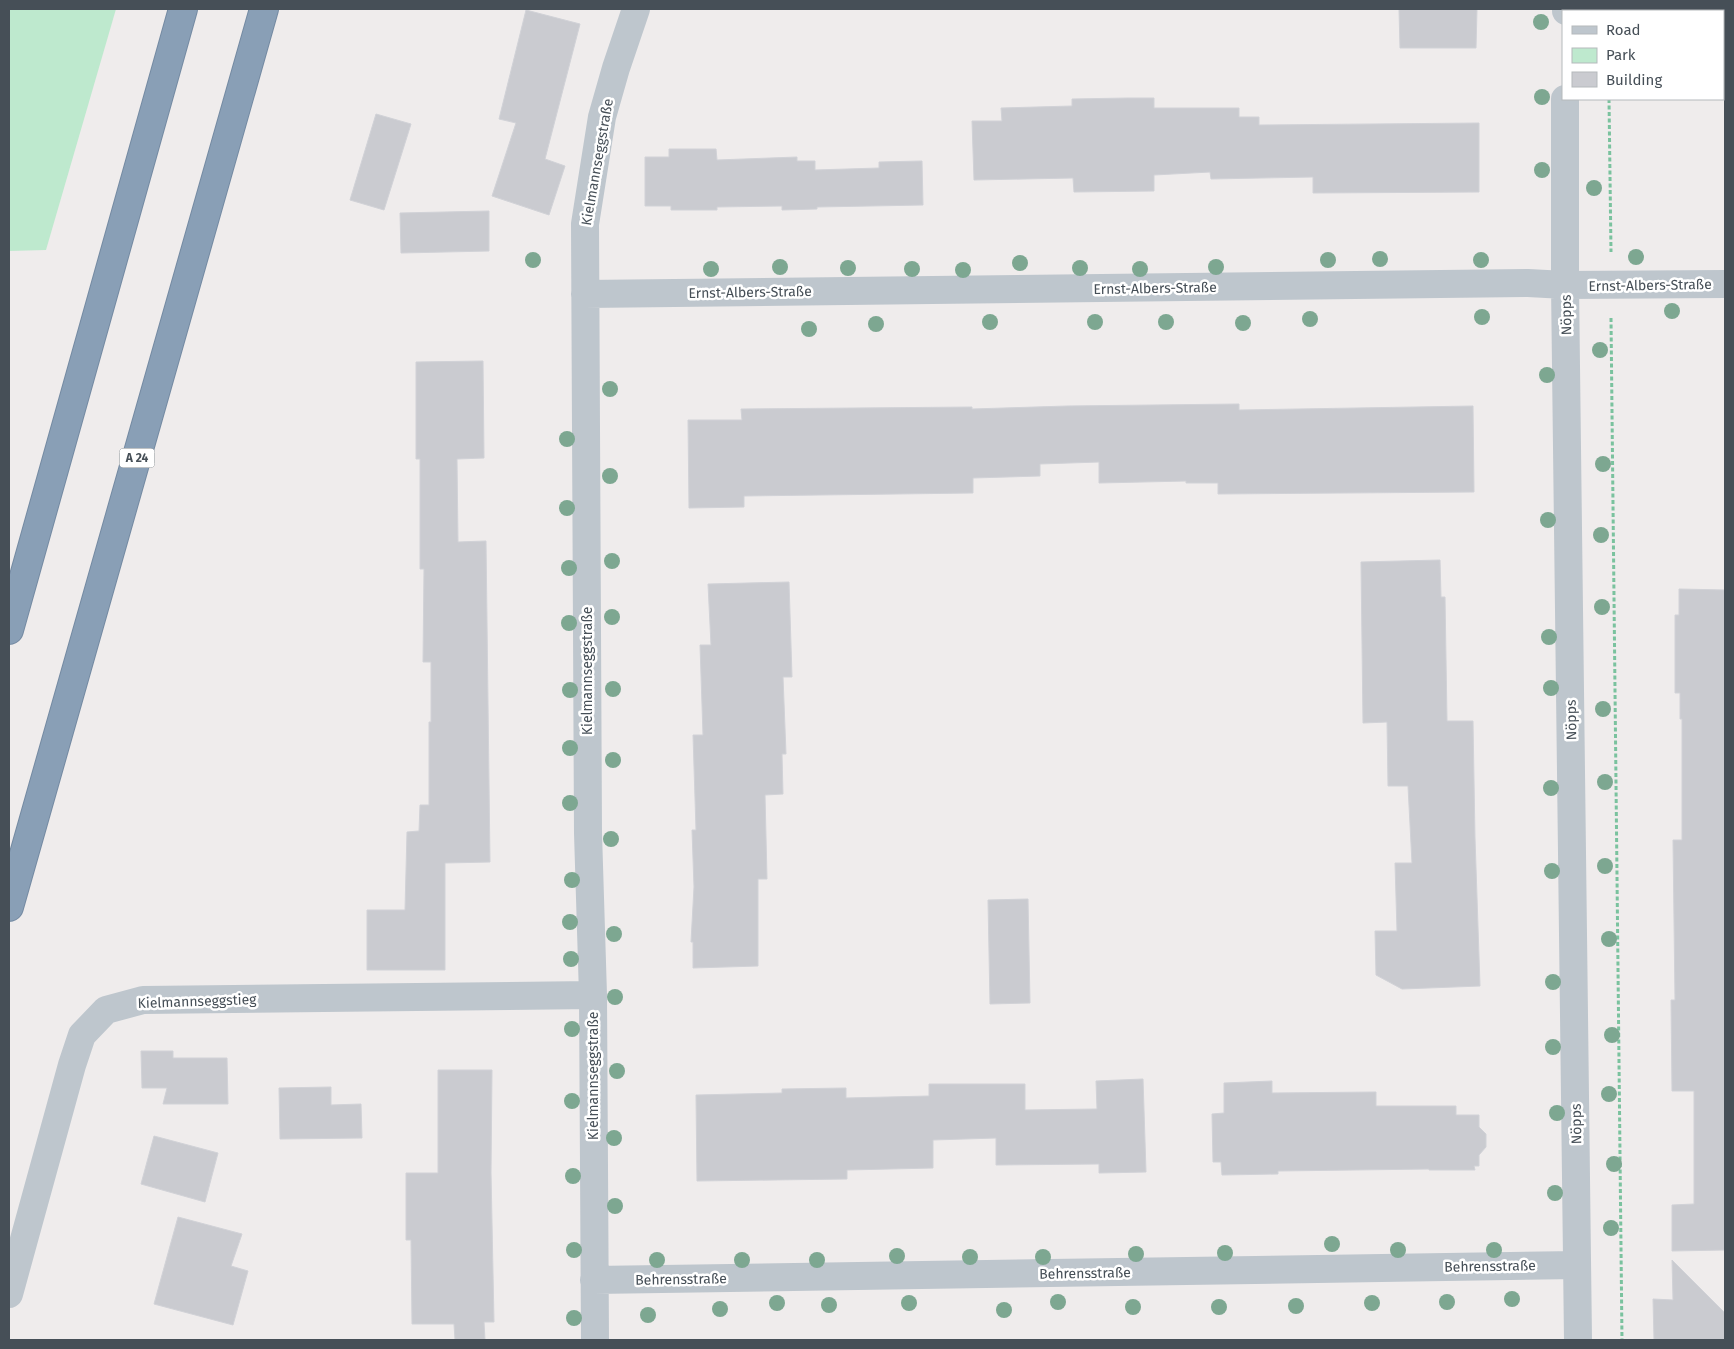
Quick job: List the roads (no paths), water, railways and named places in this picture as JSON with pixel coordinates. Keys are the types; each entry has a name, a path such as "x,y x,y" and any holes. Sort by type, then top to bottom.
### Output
{"highway":[{"path":"9,630 183,9"},
{"name":"A 24","path":"9,908 264,9"}],"street":[{"name":"Kielmannseggstraße","path":"595,1340 593,995 588,833 585,224 602,117 636,9"},
{"name":"Nöpps","path":"1566,100 1566,286 1578,1340"},
{"name":"Ernst-Albers-Straße","path":"585,294 1528,283 1566,286 1725,284"},
{"name":"Kielmannseggstieg","path":"9,1294 82,1035 106,1010 143,1000 593,995"},
{"name":"Behrensstraße","path":"594,1280 1577,1265"}]}
